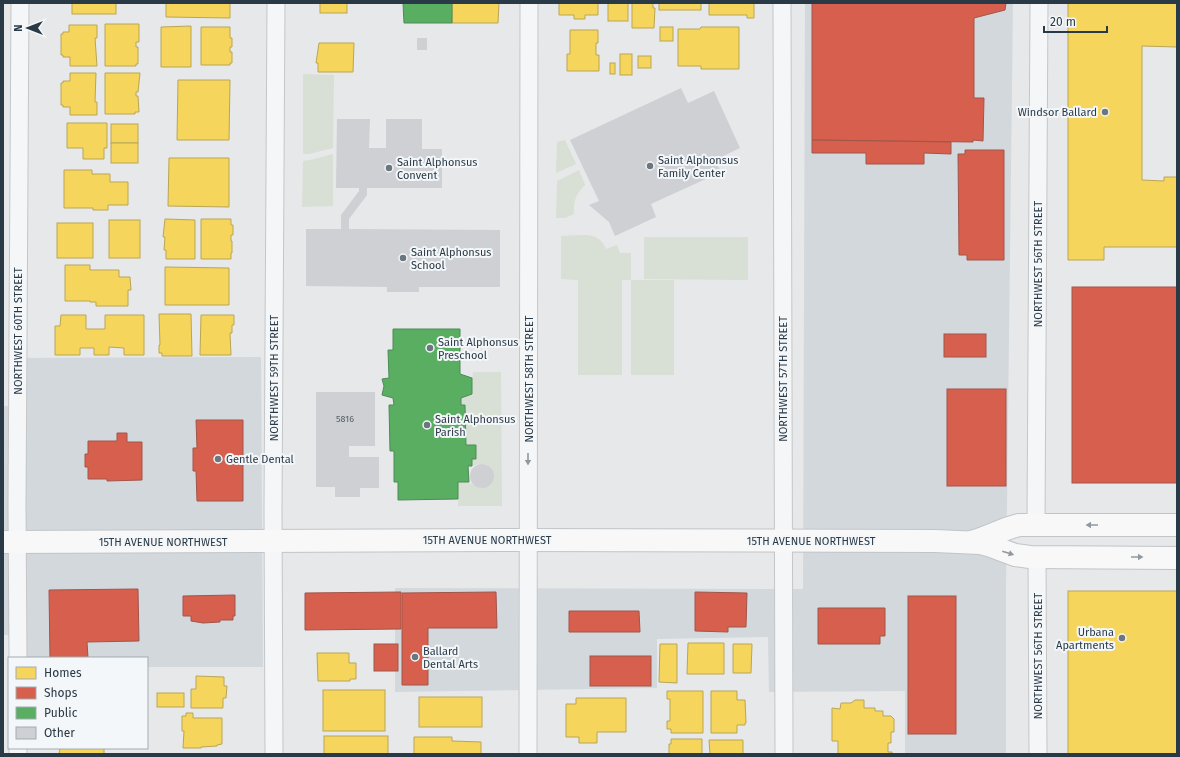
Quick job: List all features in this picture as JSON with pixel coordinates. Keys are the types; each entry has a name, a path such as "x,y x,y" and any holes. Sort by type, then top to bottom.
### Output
{"main road":[{"name":"15TH AVENUE NORTHWEST","path":"970,542 1019,525 1177,525"},
{"name":"15TH AVENUE NORTHWEST","path":"10,542 528,540 970,542 991,546 1015,555 1038,557 1177,558"}],"street":[{"name":"NORTHWEST 60TH STREET","path":"18,657 10,542 20,3"},
{"name":"NORTHWEST 59TH STREET","path":"274,754 273,541 276,3"},
{"name":"NORTHWEST 58TH STREET","path":"528,754 529,3"},
{"name":"NORTHWEST 57TH STREET","path":"782,3 784,754"},
{"name":"NORTHWEST 56TH STREET","path":"1036,524 1039,3"},
{"name":"NORTHWEST 56TH STREET","path":"1038,557 1038,754"}],"shaded area":[{"path":"805,3 1013,3 1006,586 1006,754 905,754 905,691 769,692 768,637 657,639 657,688 395,692 395,588 803,589"},
{"path":"303,74 334,75 333,148 309,154 303,154"},
{"path":"565,140 576,164 556,173 557,142"},
{"path":"333,154 333,206 302,207 303,161"},
{"path":"579,170 585,185 579,191 576,198 574,214 565,218 556,218 557,181"},
{"path":"587,235 598,239 603,243 606,249 617,245 620,253 631,253 631,280 622,280 622,375 578,375 578,280 561,279 561,236"},
{"path":"644,237 748,237 748,280 644,279"},
{"path":"631,280 674,280 674,375 631,375"},
{"path":"261,357 263,667 148,667 148,657 10,657 10,635 3,635 3,406 9,406 10,358"},
{"path":"473,372 501,372 502,506 458,506 458,482 467,482 479,487 485,487 492,482 494,475 493,471 488,465 481,464 472,466 472,459 476,459 476,445 466,445 465,405 461,405 461,398 472,394"}],"building: Homes":[{"path":"72,3 116,3 116,14 72,14"},
{"path":"166,3 230,3 230,18 166,17"},
{"path":"320,3 347,3 347,13 320,13"},
{"path":"452,3 499,3 498,23 452,23"},
{"path":"559,3 598,3 598,15 585,15 585,19 574,19 574,15 559,15"},
{"path":"608,3 628,3 628,21 608,21"},
{"path":"632,3 653,3 653,8 655,8 654,28 632,28"},
{"path":"659,3 701,3 701,10 659,10"},
{"path":"709,3 754,3 754,18 747,18 747,15 709,15"},
{"name":"Windsor Ballard","path":"1068,3 1177,3 1177,47 1142,46 1142,180 1164,181 1164,177 1177,177 1177,247 1104,247 1104,260 1068,260"},
{"path":"105,24 139,24 139,42 136,42 136,47 138,47 138,64 136,64 136,66 105,66"},
{"path":"69,25 97,25 97,38 95,38 97,66 70,66 70,57 63,57 63,55 61,55 61,34 63,34 63,32 69,32"},
{"path":"191,26 191,67 161,67 161,27"},
{"path":"201,27 230,27 232,47 230,47 230,52 232,52 232,63 230,63 230,65 201,65"},
{"path":"660,27 673,27 673,41 660,41"},
{"path":"701,27 739,27 739,69 701,69 701,66 678,66 678,29 700,29"},
{"path":"570,30 598,30 596,55 599,55 599,71 567,71 567,54 570,54"},
{"path":"319,43 354,43 353,72 318,72 318,63 316,63"},
{"path":"620,54 632,54 632,75 620,75"},
{"path":"638,56 651,56 651,68 638,68"},
{"path":"610,63 615,63 615,74 610,74"},
{"path":"70,73 96,73 95,102 97,102 97,115 70,115 70,107 63,107 63,105 61,105 61,83 63,83 63,81 70,81"},
{"path":"105,73 140,73 138,92 136,92 136,96 138,96 139,112 135,112 135,114 105,114"},
{"path":"178,80 230,80 229,140 177,140"},
{"path":"67,123 107,123 107,148 104,148 104,159 83,159 83,148 67,148"},
{"path":"111,124 138,124 138,143 111,143"},
{"path":"111,143 138,143 138,163 111,163"},
{"path":"169,158 229,158 229,207 168,206"},
{"path":"64,170 92,170 92,174 110,174 110,182 128,182 128,205 108,205 108,210 93,210 93,208 64,208"},
{"path":"165,219 195,220 195,259 166,259 166,250 164,250 165,237 163,237"},
{"path":"201,219 231,219 231,225 233,225 233,235 231,235 231,259 201,259"},
{"path":"109,220 140,220 140,258 109,258"},
{"path":"57,223 93,223 93,258 57,258"},
{"path":"65,265 90,265 90,270 119,270 119,277 130,277 131,290 128,290 128,306 96,306 96,302 90,301 65,301"},
{"path":"165,267 229,268 229,305 165,305"},
{"path":"159,314 191,314 192,356 162,356 162,353 159,353"},
{"path":"61,315 86,315 86,329 105,329 105,315 144,315 144,355 124,355 124,348 109,347 109,355 94,355 94,348 80,348 80,355 55,355 55,326 60,326"},
{"path":"201,315 234,315 234,325 232,325 232,333 230,333 231,355 200,355"},
{"name":"Urbana Apartments","path":"1068,591 1177,591 1177,754 1068,754"},
{"path":"688,643 724,643 724,674 687,674"},
{"path":"660,644 677,644 677,683 659,682"},
{"path":"733,644 752,644 751,673 733,673"},
{"path":"317,653 349,653 349,663 356,663 356,679 350,679 350,681 318,681"},
{"path":"196,676 224,677 224,686 227,686 226,698 223,698 223,708 191,708 191,689 196,689"},
{"path":"323,690 385,690 385,731 323,731"},
{"path":"667,691 703,691 703,733 671,733 671,729 667,729 667,721 670,721 670,699 667,699"},
{"path":"711,691 737,691 737,700 745,700 746,723 745,725 737,725 737,733 711,733"},
{"path":"157,693 184,693 184,707 157,707"},
{"path":"419,697 482,697 482,727 419,727"},
{"path":"576,698 626,698 626,732 597,732 597,743 579,743 579,737 566,737 566,704 576,704"},
{"path":"855,700 864,700 864,708 875,708 875,711 883,711 883,716 891,716 894,719 894,732 891,732 891,743 888,743 888,752 892,752 892,754 838,754 838,741 832,741 832,708 840,709 841,703 851,703"},
{"path":"186,713 193,713 193,718 222,718 222,744 201,748 183,748 184,731 182,731 182,716 186,716"},
{"path":"324,736 388,736 388,754 324,754"},
{"path":"414,737 452,737 452,741 481,742 481,754 414,754"},
{"path":"671,739 702,739 702,754 669,754 669,744 671,744"},
{"path":"709,740 743,740 743,754 710,754"},
{"path":"60,749 104,749 104,754 59,754"}],"building: Shops":[{"path":"812,3 1006,3 1005,10 974,18 974,98 984,98 983,141 812,140"},
{"path":"812,140 951,142 951,154 924,153 924,164 866,164 866,153 812,153"},
{"path":"965,150 1004,150 1004,260 967,260 967,255 959,255 958,154 965,154"},
{"path":"1072,287 1177,287 1177,483 1072,483"},
{"path":"944,334 986,334 986,357 944,357"},
{"path":"947,389 1006,389 1006,486 947,486"},
{"name":"Gentle Dental","path":"196,420 243,420 243,501 197,501 196,471 193,471 193,448 197,448"},
{"path":"117,433 127,433 127,442 142,442 142,480 107,481 107,479 88,479 88,467 85,467 85,454 88,454 88,441 117,441"},
{"path":"138,589 139,641 87,642 88,657 50,657 49,590"},
{"path":"401,592 401,629 305,630 305,593"},
{"name":"Ballard Dental Arts","path":"496,592 497,628 428,628 428,685 402,685 402,593"},
{"path":"695,592 747,593 746,627 728,627 728,632 695,631"},
{"path":"235,595 235,616 233,616 233,620 220,620 220,622 203,623 191,621 191,616 183,616 183,596"},
{"path":"908,596 956,596 956,734 908,734"},
{"path":"818,608 885,608 885,636 880,636 880,644 818,644"},
{"path":"569,611 639,611 640,632 569,632"},
{"path":"374,644 398,644 398,671 374,671"},
{"path":"590,656 651,656 651,686 590,686"}],"building: Public":[{"path":"403,3 452,3 452,23 404,23"},
{"name":"Saint Alphonsus Parish","path":"393,329 460,329 460,374 472,378 472,394 461,398 461,405 465,405 466,445 476,445 476,459 472,459 472,466 468,466 469,482 458,482 458,499 398,500 398,482 394,482 394,451 390,451 389,405 394,405 393,398 382,395 384,386 382,379 389,378 388,350 393,350"}],"building: Other":[{"path":"417,38 427,38 427,50 417,50"},
{"name":"Saint Alphonsus Family Center","path":"681,88 688,103 714,91 740,148 715,160 721,172 651,204 656,217 615,236 609,222 589,205 599,201 570,140"},
{"name":"Saint Alphonsus School","path":"337,119 370,119 369,148 386,148 386,119 422,119 422,149 442,149 442,188 367,188 367,195 349,219 349,229 500,230 500,287 419,287 419,292 387,292 387,287 306,286 306,229 341,229 341,215 359,191 359,188 336,188"},
{"path":"316,392 375,392 375,446 349,446 349,457 379,457 379,488 360,488 360,497 335,497 335,487 316,487"},
{"path":"482,464 487,465 493,471 493,481 487,487 482,488 477,487 471,481 470,476 471,471 477,465"}],"place":[{"name":"Windsor Ballard","path":"1105,112"},
{"name":"Saint Alphonsus Family Center","path":"650,166"},
{"name":"Saint Alphonsus Convent","path":"389,168"},
{"name":"Saint Alphonsus School","path":"403,258"},
{"name":"Saint Alphonsus Preschool","path":"430,348"},
{"name":"Saint Alphonsus Parish","path":"427,425"},
{"name":"Gentle Dental","path":"218,459"},
{"name":"Urbana Apartments","path":"1122,638"},
{"name":"Ballard Dental Arts","path":"415,657"}]}
